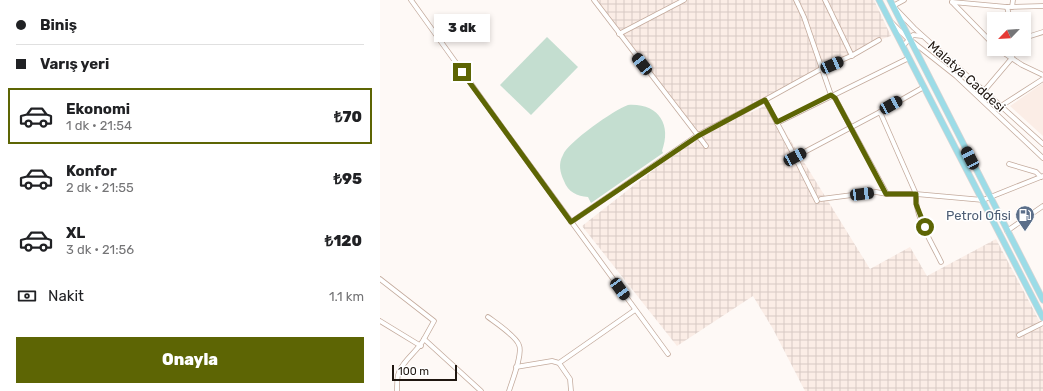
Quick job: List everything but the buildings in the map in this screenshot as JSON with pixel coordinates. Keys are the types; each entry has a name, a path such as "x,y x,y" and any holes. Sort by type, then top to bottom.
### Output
{"main road":[{"path":"879,0 1043,318"},
{"path":"890,0 1043,300"}],"street":[{"path":"618,34 684,0"},
{"path":"796,0 804,17 831,95 835,98 886,194"},
{"path":"825,0 852,56"},
{"path":"893,6 904,0"},
{"path":"1009,12 1009,7 1013,0"},
{"path":"1033,6 1036,0"},
{"path":"414,1 571,222 668,354"},
{"path":"596,1 618,34 706,146"},
{"path":"951,1 1009,7 1043,6"},
{"path":"951,1 987,38"},
{"name":"Malatya Caddesi","path":"893,6 923,36 1033,136 1043,143"},
{"path":"889,20 909,39 956,76 1043,158"},
{"path":"1031,36 1043,32"},
{"path":"903,46 913,35 923,36"},
{"path":"571,222 698,136 821,69 852,56 879,40"},
{"path":"1009,56 1022,65 1043,75"},
{"path":"777,122 909,58"},
{"path":"984,91 1012,58"},
{"path":"1001,106 1043,79"},
{"path":"795,157 924,87"},
{"path":"765,100 817,201"},
{"path":"880,112 916,194 916,204 919,216 941,262"},
{"path":"1009,164 1036,172 1042,176"},
{"path":"821,199 876,192 886,194 916,194 983,200 1042,176"},
{"path":"1007,231 1043,206"},
{"path":"380,279 434,321 421,346 409,358 398,374 397,391"},
{"path":"559,363 635,310"},
{"path":"488,317 513,337 519,344 520,353 509,391"},
{"path":"380,321 421,346"},
{"path":"1019,335 1043,323"},
{"path":"424,339 481,391"},
{"path":"516,367 552,361 559,363 570,379 571,391"}],"shaded area":[{"path":"594,0 874,0 891,36 879,40 765,100 748,114 768,104 870,269 910,247 927,276 996,239 1043,328 1043,391 805,391 773,329 753,296 677,346 582,226 698,135"},
{"path":"1043,83 1043,136 1010,106"}],"green space":[{"path":"547,37 578,67 531,115 500,85"},
{"path":"628,105 638,105 647,108 655,112 660,117 664,124 665,132 663,153 591,203 588,197 573,193 566,185 561,171 561,158 573,142 603,120"}],"place":[{"name":"Petrol Ofisi","path":"1025,232"}],"route":[{"path":"462,72 571,222 698,136 765,100 777,122 831,95 835,98 876,172 886,194 916,194 916,204 919,216 925,227"}]}
